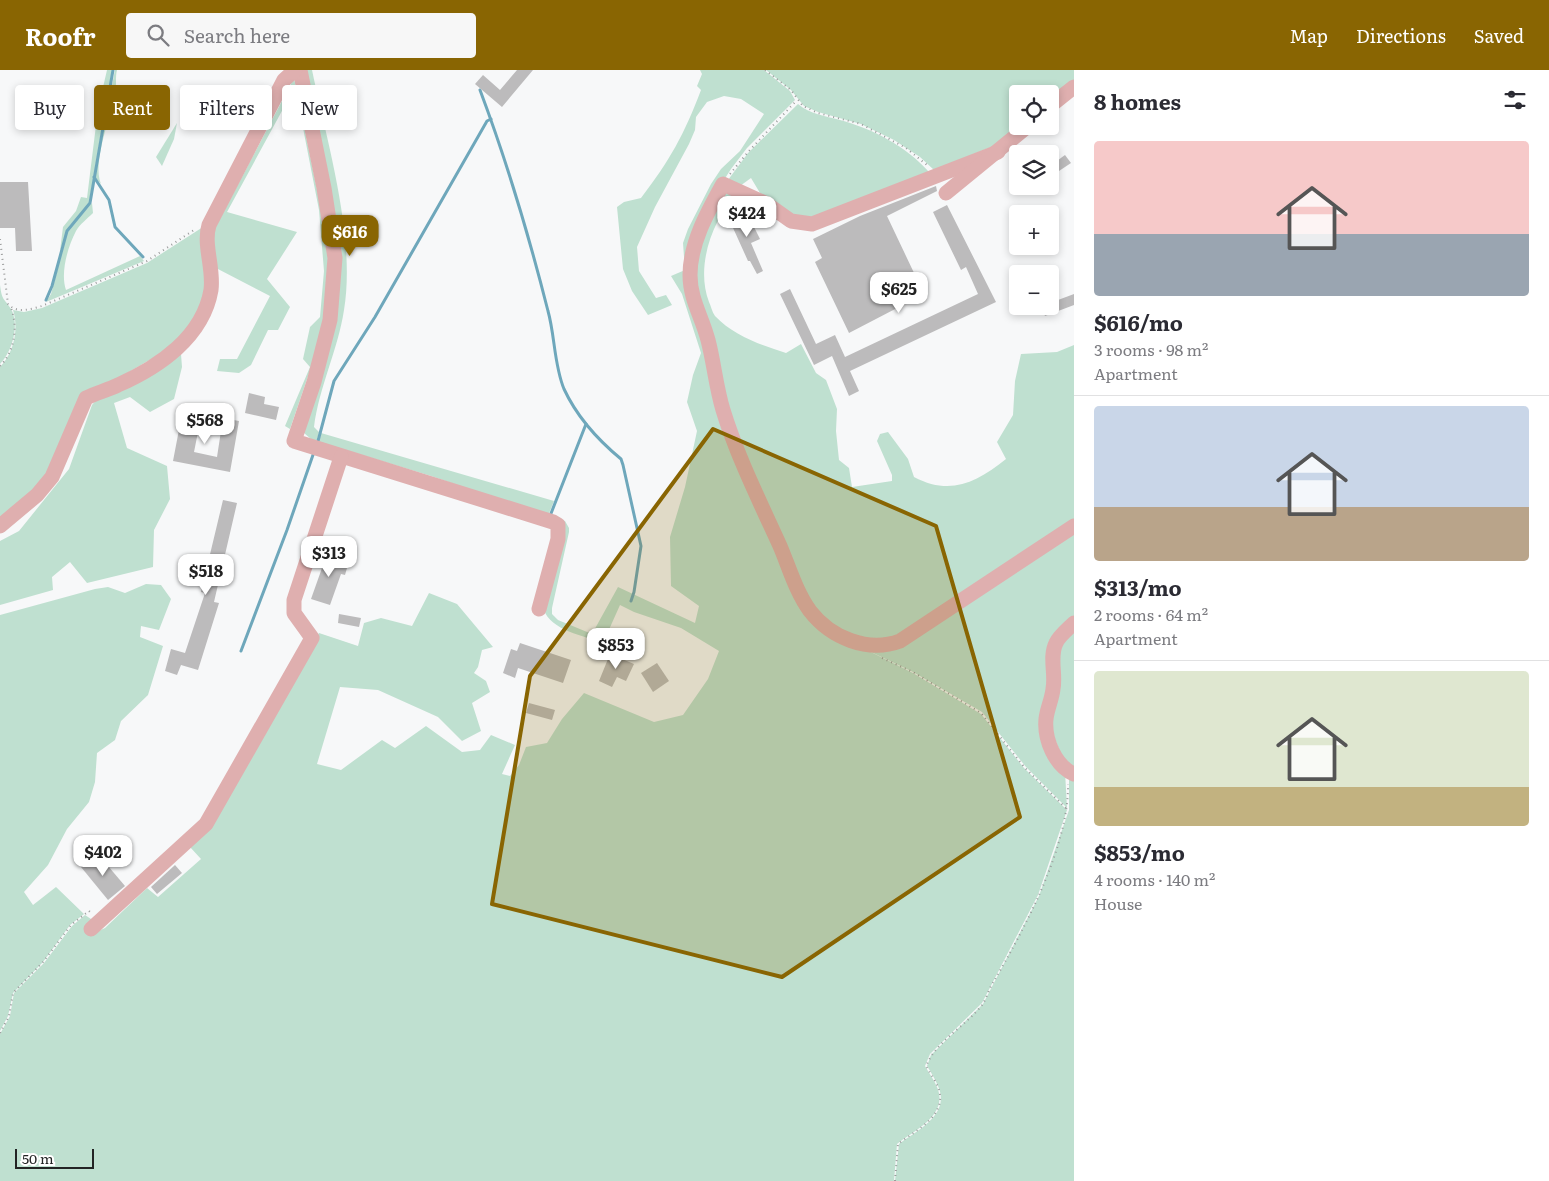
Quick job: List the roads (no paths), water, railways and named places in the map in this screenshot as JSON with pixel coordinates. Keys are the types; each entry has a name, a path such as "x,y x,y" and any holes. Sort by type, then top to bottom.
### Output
{"street":[{"path":"0,526 37,495 52,477 86,398 135,377 175,350 194,331 211,290 208,239 210,225 284,80 295,70"},
{"path":"300,70 324,188 335,258 330,320 314,382 294,441 558,525 559,531 539,610"},
{"path":"1059,99 1074,87"},
{"path":"946,193 1018,135"},
{"path":"998,152 935,174 851,210 812,224 790,221 767,204 723,184 698,234 693,253 690,290 708,338 724,410 744,462 801,595 820,621 841,636 864,646 886,646 900,641 1074,526"},
{"path":"96,924 206,824 312,638 294,613 294,600 340,457"},
{"path":"1071,773 1056,758 1046,734 1046,720 1054,689 1053,654 1056,642 1074,623"}],"waterway":[{"path":"46,300 52,286 67,231 90,203 113,70"},
{"path":"480,90 517,199 533,255 550,321 558,370 564,389 575,409 596,436 621,459 623,465 641,546 631,601"},
{"path":"318,441 334,381 375,317 487,121 491,119"},
{"path":"94,177 109,200 115,227 143,257"},
{"path":"550,516 586,424"},
{"path":"241,651 287,530 314,452"}]}
